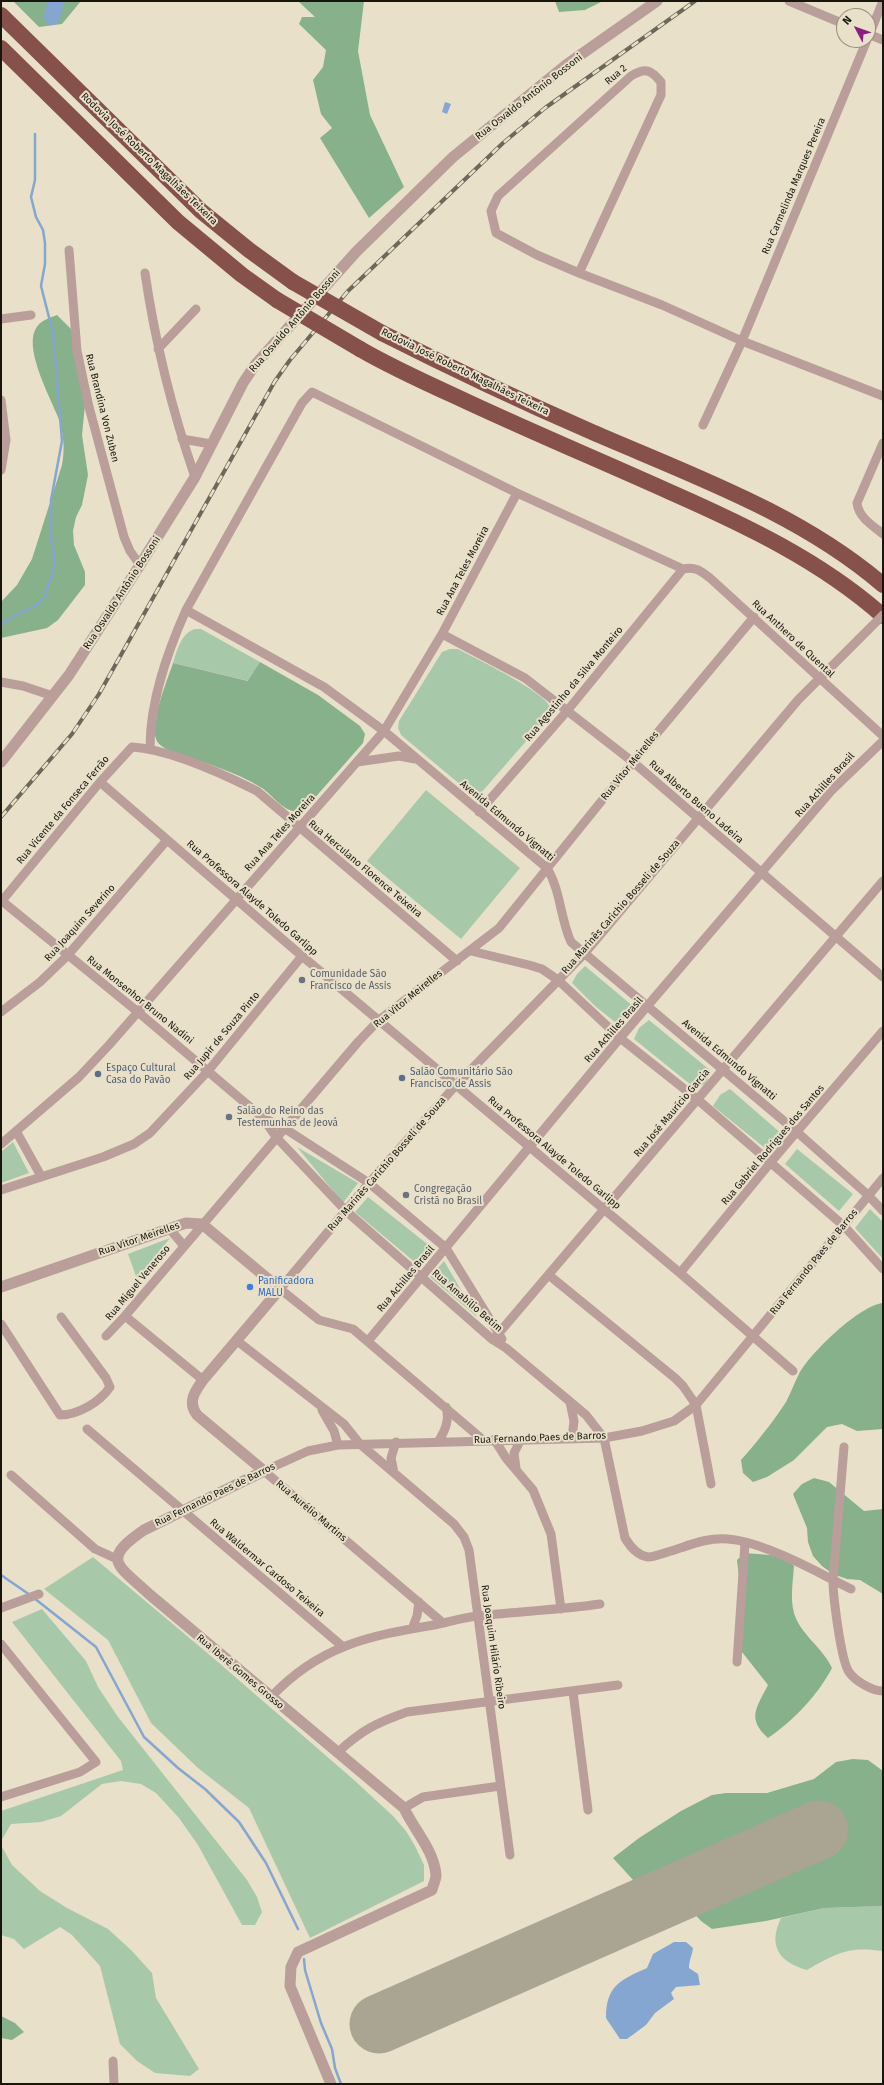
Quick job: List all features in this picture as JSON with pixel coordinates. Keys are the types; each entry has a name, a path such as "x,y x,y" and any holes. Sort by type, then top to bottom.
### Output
{"highway":[{"name":"Rodovia José Roberto Magalhães Teixeira","path":"1,14 201,211 249,250 293,282 382,333 521,400 730,492 798,527 861,566 883,585"},
{"path":"1,48 178,222 242,275 277,300 384,363 481,409 689,500 771,539 825,572 851,590 883,616"}],"street":[{"name":"Rua Osvaldo Antônio Bossoni","path":"1,762 53,696 140,565 195,477 243,383 255,365 356,252 453,157 566,66 657,1"},
{"path":"789,1 836,21"},
{"name":"Rua Carmelinda Marques Pereira","path":"876,16 882,1"},
{"name":"Rua Carmelinda Marques Pereira","path":"703,425 742,341 863,48"},
{"name":"Rua 2","path":"640,70 654,73 661,82 661,95 657,106 579,273 537,255 496,232 491,211 498,196 631,76 640,70"},
{"name":"Rua Brandina Von Zuben","path":"69,250 77,351 89,407 124,537 140,565"},
{"path":"145,273 158,349 182,439 195,477"},
{"path":"579,273 662,305 742,341 883,396"},
{"path":"158,349 196,309"},
{"path":"1,319 31,315"},
{"name":"Rua Anthero de Quental","path":"186,610 302,403 312,392 517,493 683,569 692,567 699,569 754,617 820,680 883,736"},
{"path":"1,400 6,440 1,470"},
{"path":"182,439 211,444"},
{"path":"883,443 857,503 858,510 861,515 883,534"},
{"name":"Rua Ana Teles Moreira","path":"1,1144 79,1078 384,731 442,634 517,493"},
{"name":"Rua Agostinho da Silva Monteiro","path":"479,812 566,711 683,569"},
{"path":"150,748 150,724 170,644 186,610"},
{"name":"Avenida Edmundo Vignatti","path":"186,610 324,687 384,731 547,868 554,880 561,904 565,929 571,942 649,1006 797,1132 868,1195 883,1211"},
{"name":"Rua Marinês Carichio Bosseli de Souza","path":"194,1392 369,1183 456,1085 584,954 697,817 798,700 820,680 883,616"},
{"name":"Rua Vitor Meirelles","path":"1,1287 169,1228 186,1223 202,1224 358,1042 379,1020 471,951 499,928 633,762 754,617"},
{"name":"Rua Alberto Bueno Ladeira","path":"442,634 525,678 633,762 883,977"},
{"path":"1,682 23,686 53,696"},
{"name":"Rua Achilles Brasil","path":"368,1341 620,1038 762,874 831,791 883,741"},
{"name":"Rua Vicente da Fonseca Ferrão","path":"2,902 100,782 132,746 150,748"},
{"name":"Rua Herculano Florence Teixeira","path":"150,748 237,781 258,791 457,961"},
{"path":"357,762 399,756 416,759"},
{"name":"Rua Professora Alayde Toledo Garlipp","path":"100,782 302,956 680,1273 793,1371"},
{"name":"Rua Joaquim Severino","path":"1,1012 40,982 67,956 167,840"},
{"name":"Rua José Maurício Garcia","path":"496,1337 550,1276 697,1099 883,881"},
{"name":"Rua Monsenhor Bruno Nadini","path":"2,902 138,1012 263,1118 284,1128 369,1183 446,1248 496,1337"},
{"path":"471,951 529,965 542,970 558,980 620,1038 697,1099 844,1226 883,1269"},
{"name":"Rua Jupir de Souza Pinto","path":"1,1190 40,1176 103,1157 134,1144 150,1133 208,1071 302,956"},
{"name":"Rua Gabriel Rodrigues dos Santos","path":"680,1273 771,1162 883,1032"},
{"name":"Rua Monsenhor Bruno Nadini","path":"263,1118 276,1137"},
{"path":"16,1131 40,1176"},
{"name":"Rua Amabílio Betim","path":"276,1137 346,1211 586,1415 604,1438 625,1538 639,1554 648,1557 660,1555 705,1540 728,1539 745,1543 786,1557 851,1589"},
{"name":"Rua Fernando Paes de Barros","path":"117,1559 119,1550 126,1542 144,1530 308,1451 338,1445 396,1442 604,1438 642,1431 674,1420 696,1405 883,1178"},
{"path":"202,1224 319,1320 353,1329 483,1440"},
{"name":"Rua Miguel Veneroso","path":"106,1336 125,1316 202,1224"},
{"path":"169,1228 184,1246"},
{"path":"550,1276 683,1386 696,1405 711,1484"},
{"path":"125,1316 203,1380"},
{"path":"1,1324 60,1415 67,1415 78,1412 105,1395 110,1388 106,1378 61,1317"},
{"name":"Rua Joaquim Hilário Ribeiro","path":"236,1340 320,1407 344,1424 360,1444 454,1524 464,1537 469,1550 510,1855"},
{"name":"Rua Aurélio Martins","path":"194,1392 192,1409 197,1415 443,1623"},
{"path":"570,1402 574,1421 572,1438"},
{"name":"Rua Joaquim Hilário Ribeiro","path":"320,1407 334,1431 338,1445"},
{"path":"438,1442 445,1431 447,1420 446,1407"},
{"name":"Rua Waldermar Cardoso Teixeira","path":"86,1429 342,1646"},
{"path":"494,1439 506,1458 533,1490 551,1534 561,1609"},
{"path":"516,1469 514,1453 521,1439"},
{"path":"394,1473 391,1458 396,1442"},
{"path":"844,1447 832,1580 844,1659 848,1671 855,1679 878,1691 883,1691"},
{"path":"12,1475 95,1549 117,1559"},
{"path":"737,1662 745,1543"},
{"name":"Rua Iberê Gomes Grosso","path":"117,1559 121,1569 149,1594 404,1808 420,1833 432,1858 436,1876 432,1890 298,1952 291,1967 290,1986 331,2084"},
{"path":"1,1608 39,1594"},
{"path":"412,1629 417,1616 419,1602"},
{"path":"271,1697 284,1683 311,1663 342,1646 387,1632 412,1629 477,1616 600,1604"},
{"path":"1,1644 96,1762 80,1772 1,1797"},
{"path":"338,1752 353,1738 382,1721 407,1712 573,1692 618,1685"},
{"path":"573,1692 588,1810"},
{"path":"404,1808 423,1797 500,1786"},
{"path":"113,2061 114,2084"}],"green space":[{"path":"13,1 81,1 62,24 39,27"},
{"path":"298,1 364,1 358,51 370,115 404,187 369,218 320,138 332,128 321,114 313,80 323,67 326,50 299,24 302,17 315,17"},
{"path":"555,1 603,1 585,10 559,12"},
{"path":"57,315 77,335 84,363 85,405 82,435 88,475 82,505 76,517 73,531 74,545 85,572 85,585 58,620 47,628 1,638 1,602 17,585 32,559 62,465 64,447 62,429 40,374 33,350 35,330 39,324 44,320"},
{"path":"201,629 260,662 249,681 173,663 183,638 190,631"},
{"path":"450,649 458,649 523,684 536,693 550,707 548,716 480,794 473,794 468,791 401,735 398,728 399,721 442,652"},
{"path":"260,662 318,695 360,726 365,734 363,743 305,809 299,811 287,809 262,788 252,782 169,750 160,745 156,739 155,722 157,712 173,663 248,681"},
{"path":"426,790 520,868 461,939 367,861"},
{"path":"585,966 634,1007 620,1026 595,1006 572,983 577,974"},
{"path":"649,1020 711,1071 706,1083 696,1089 634,1039 639,1028"},
{"path":"730,1089 783,1135 779,1146 771,1153 713,1106 720,1095"},
{"path":"13,1142 29,1173 1,1183 1,1152"},
{"path":"297,1147 358,1183 343,1203"},
{"path":"797,1149 853,1194 839,1211 785,1164"},
{"path":"368,1197 431,1247 417,1264 355,1212"},
{"path":"870,1209 883,1222 883,1259 855,1228"},
{"path":"170,1238 137,1279 128,1254"},
{"path":"444,1261 477,1317 430,1277"},
{"path":"883,1303 883,1429 857,1431 842,1424 827,1427 794,1460 767,1477 753,1482 743,1473 741,1460 765,1432 788,1399 799,1374 805,1365 836,1331 862,1312"},
{"path":"814,1478 829,1482 864,1511 883,1509 883,1594 860,1580 847,1579 833,1574 822,1566 813,1556 808,1542 807,1528 793,1494 802,1484"},
{"path":"745,1553 782,1556 794,1566 792,1595 794,1613 801,1628 823,1654 832,1668 820,1688 796,1716 768,1738 761,1731 755,1718 757,1706 768,1685 742,1652 740,1611 741,1594 737,1560"},
{"path":"93,1557 218,1662 354,1780 393,1816 406,1831 415,1846 424,1865 424,1881 310,1938 249,1808 198,1768 151,1723 108,1640 44,1589"},
{"path":"42,1609 86,1661 98,1687 118,1717 247,1880 257,1897 262,1912 255,1925 242,1925 198,1845 179,1818 156,1793 141,1784 121,1781 102,1784 61,1816 41,1822 11,1824 1,1841 1,1811 123,1770 121,1761 12,1622"},
{"path":"853,1759 868,1760 883,1771 883,1906 824,1908 766,1921 712,1929 701,1921 692,1911 701,1904 723,1892 795,1866 806,1856 821,1837 815,1825 807,1831 687,1886 644,1892 613,1858 639,1838 681,1811 712,1795 726,1793 767,1793 814,1779 836,1762"},
{"path":"1,1845 12,1865 40,1891 67,1908 108,1929 131,1950 152,1973 156,1998 199,2069 190,2076 155,2073 137,2061 120,2044 100,1966 72,1935 60,1927 24,1949 14,1939 1,1935"},
{"path":"883,1906 883,1951 861,1949 843,1952 826,1959 807,1970 797,1967 789,1962 778,1951 776,1936 781,1918 824,1908"},
{"path":"1,2016 15,2023 24,2032 12,2040 1,2038"}],"water":[{"path":"445,102 451,104 447,114 442,112"},
{"path":"674,1942 686,1942 693,1948 689,1968 698,1974 700,1985 676,1987 671,1993 674,1999 655,2013 646,2025 627,2039 620,2039 606,2018 609,1998 612,1991 629,1976 647,1968 653,1954"}],"waterway":[{"path":"52,17 56,1"},
{"path":"1,625 7,620 38,604 44,597 55,566 51,537 51,500 62,441 53,333 41,286 45,264 45,243 43,230 36,217 31,197 35,180 35,134"},
{"path":"1,1575 30,1595"},
{"path":"34,1598 96,1647 144,1737 178,1768 205,1789 239,1822 266,1863 298,1929"},
{"path":"304,1959 305,1970 321,2023 332,2049 335,2068 341,2084"}],"runway":[{"path":"379,2024 819,1830"}],"railway":[{"path":"1,817 72,734 99,694 275,381 290,360 348,291 503,143 545,108 695,1"}],"place":[{"name":"Comunidade São Francisco de Assis","path":"302,980"},
{"name":"Espaço Cultural Casa do Pavão","path":"98,1074"},
{"name":"Salão Comunitário São Francisco de Assis","path":"402,1078"},
{"name":"Salão do Reino das Testemunhas de Jeová","path":"229,1117"},
{"name":"Congregação Cristã no Brasil","path":"406,1195"},
{"name":"Panificadora MALU","path":"250,1287"}]}
